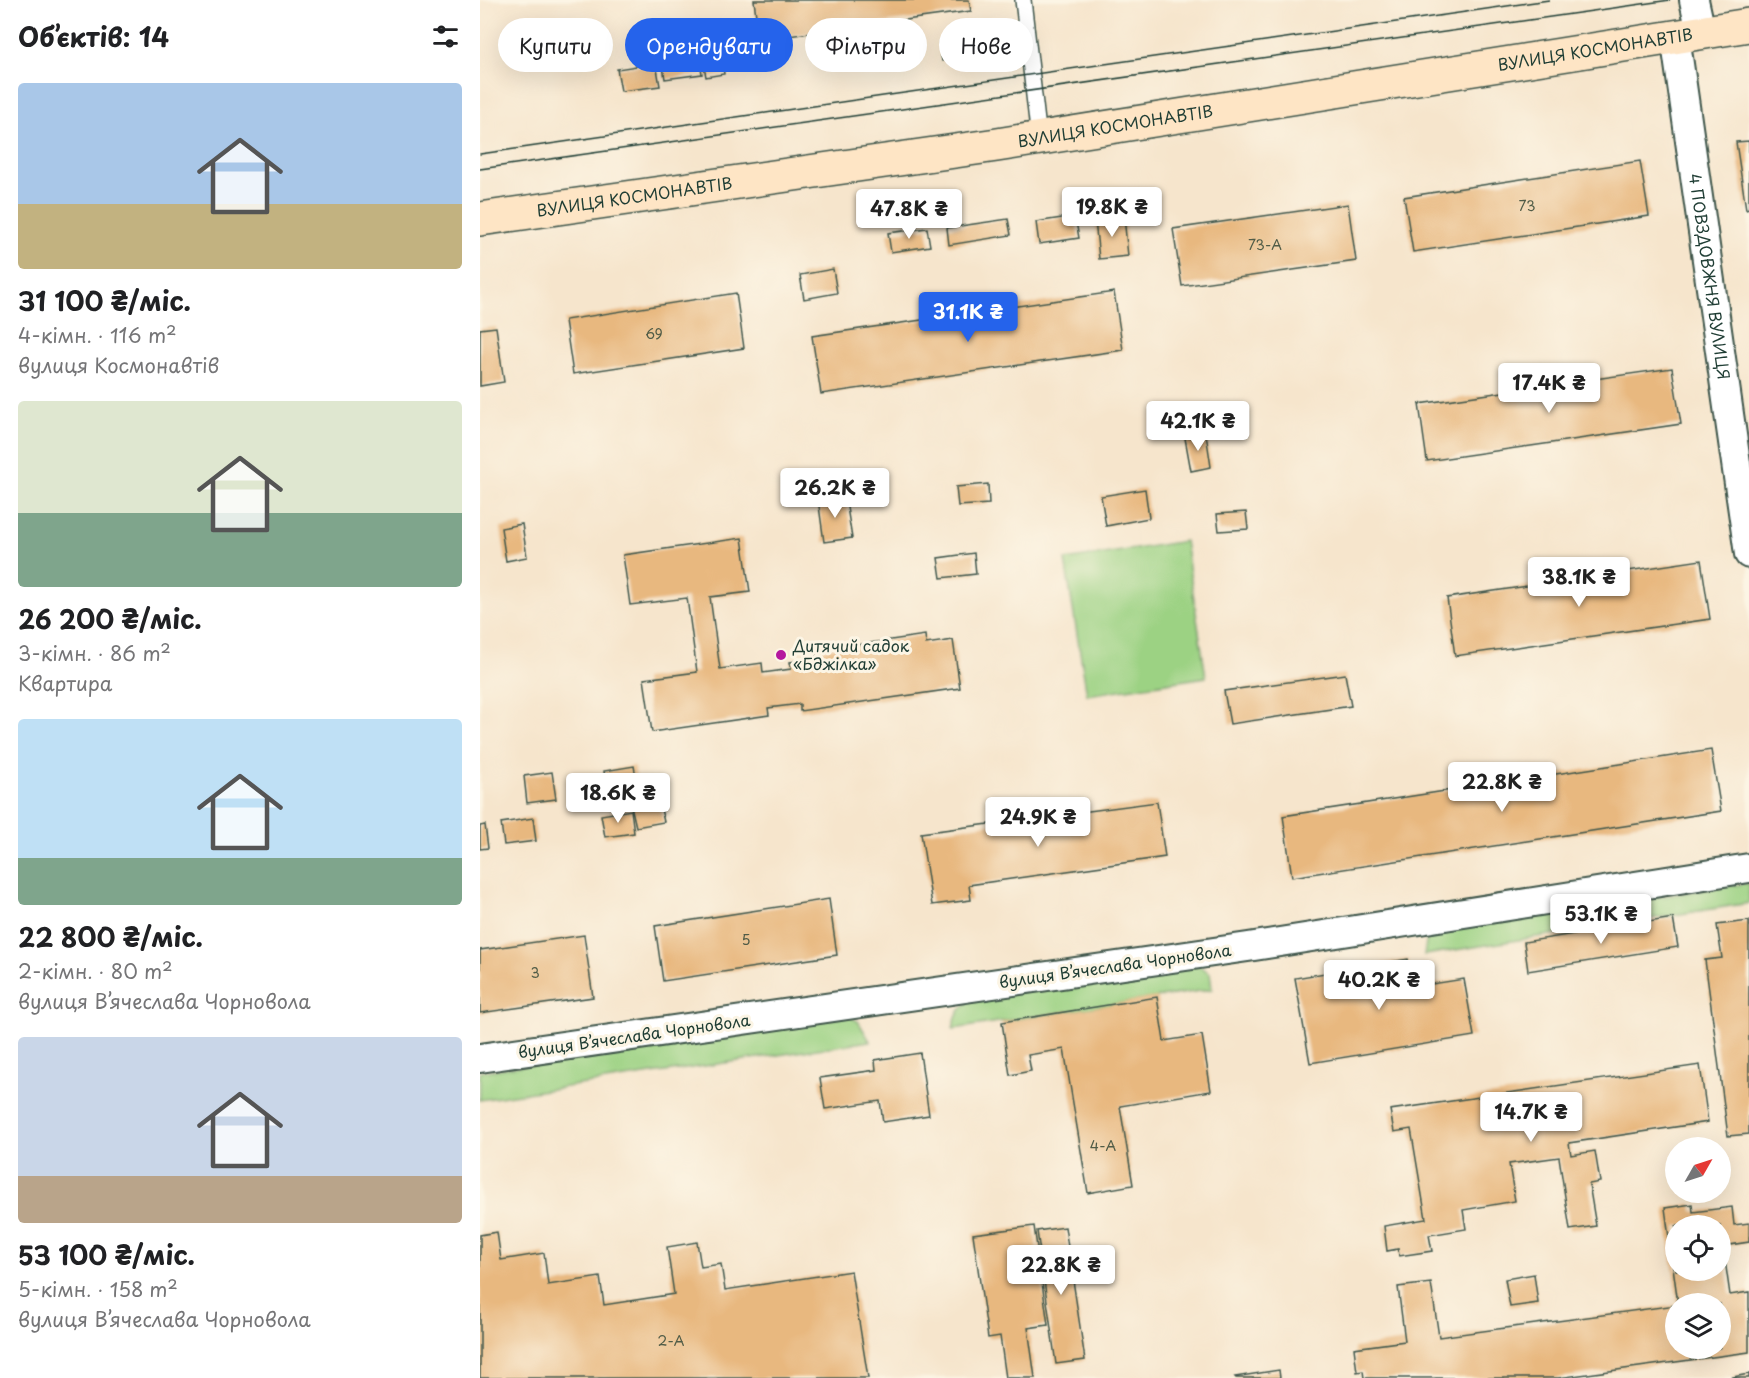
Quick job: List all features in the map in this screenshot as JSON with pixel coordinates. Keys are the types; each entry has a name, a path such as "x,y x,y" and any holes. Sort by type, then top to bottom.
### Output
{"main road":[{"name":"ВУЛИЦЯ КОСМОНАВТІВ","path":"480,219 1039,138 1749,25"}],"street":[{"name":"4 ПОВЗДОВЖНЯ ВУЛИЦЯ","path":"1694,0 1688,34 1749,554"},
{"name":"вулиця Вʼячеслава Чорновола","path":"480,1058 1236,948 1749,868"}],"lane":[{"path":"1023,0 1039,138"}],"green space":[{"path":"1185,541 1206,677 1087,695 1065,560"},
{"path":"1749,883 1749,903 1424,955 1427,937 1434,931"},
{"path":"1198,965 1210,973 1212,989 953,1029 960,1010 977,996"},
{"path":"848,1016 858,1021 870,1041 480,1100 480,1072"}],"building":[{"path":"754,0 969,0 971,11 920,18 805,18 805,34 793,35 793,18 756,18"},
{"path":"625,68 625,72 658,72 660,86 621,91 617,69"},
{"path":"664,72 702,72 702,74 665,79"},
{"path":"705,72 724,72 724,74 706,77"},
{"path":"1749,141 1749,208 1746,209 1736,142"},
{"path":"1640,161 1649,216 1413,252 1404,197"},
{"path":"1348,204 1356,261 1182,286 1173,229"},
{"path":"1075,216 1079,238 1039,244 1036,222"},
{"path":"1124,217 1128,256 1099,259 1095,220"},
{"path":"1008,219 1011,235 949,245 947,228"},
{"path":"927,228 930,246 891,252 888,233"},
{"path":"833,269 837,293 804,299 800,275"},
{"path":"1114,292 1123,350 821,394 812,336"},
{"path":"736,293 744,348 573,374 565,320"},
{"path":"496,327 504,382 480,386 480,329"},
{"path":"1672,368 1681,424 1427,461 1419,404"},
{"path":"1206,434 1211,467 1191,471 1185,438"},
{"path":"988,484 989,504 958,506 956,487"},
{"path":"1145,489 1149,518 1106,526 1101,496"},
{"path":"845,495 852,538 824,542 818,499"},
{"path":"1246,512 1248,529 1219,531 1217,514"},
{"path":"522,524 527,557 506,561 501,528"},
{"path":"742,538 750,592 710,597 720,669 762,663 763,673 791,669 790,662 816,659 815,651 925,635 926,644 953,640 960,688 800,711 800,704 768,708 769,715 652,732 644,679 697,672 687,598 630,605 623,555"},
{"path":"974,553 976,574 941,578 938,558"},
{"path":"1701,560 1710,619 1455,656 1447,598"},
{"path":"1345,674 1351,706 1230,724 1224,691"},
{"path":"1711,750 1721,811 1292,877 1283,816"},
{"path":"634,766 639,794 608,799 604,771"},
{"path":"552,772 556,799 527,803 524,776"},
{"path":"658,796 664,822 636,827 630,801"},
{"path":"1157,802 1165,857 969,885 971,900 932,905 921,833"},
{"path":"631,810 634,833 605,837 601,815"},
{"path":"533,818 536,841 504,845 501,823"},
{"path":"485,825 488,848 480,849 480,826"},
{"path":"829,899 837,955 663,981 655,926"},
{"path":"1673,918 1678,947 1528,971 1524,942"},
{"path":"1749,921 1749,1134 1728,1136 1705,960 1722,958 1717,925"},
{"path":"584,935 593,997 480,1013 480,950"},
{"path":"1408,959 1413,987 1464,979 1474,1036 1310,1063 1295,978"},
{"path":"1157,997 1164,1041 1202,1035 1211,1091 1120,1106 1133,1185 1088,1193 1064,1049 1028,1055 1031,1071 1010,1075 1002,1022"},
{"path":"920,1053 929,1115 883,1122 880,1101 825,1109 820,1078 876,1070 875,1060"},
{"path":"1700,1065 1708,1122 1569,1143 1571,1155 1595,1151 1600,1182 1589,1184 1596,1226 1570,1230 1559,1157 1509,1164 1515,1201 1463,1210 1466,1229 1429,1235 1432,1251 1399,1256 1398,1249 1387,1251 1384,1226 1426,1219 1411,1129 1394,1132 1390,1110"},
{"path":"1692,1204 1693,1212 1732,1207 1734,1225 1749,1223 1749,1242 1731,1245 1731,1215 1666,1215 1665,1208"},
{"path":"1034,1226 1048,1325 1028,1328 1035,1378 1006,1378 1000,1336 988,1338 973,1234"},
{"path":"1065,1227 1085,1360 1056,1364 1037,1231"},
{"path":"497,1232 501,1260 544,1253 548,1285 600,1277 604,1305 674,1294 667,1247 697,1242 701,1267 721,1264 725,1290 851,1271 868,1378 480,1378 480,1235"},
{"path":"1534,1274 1538,1303 1510,1307 1505,1279"},
{"path":"1675,1281 1728,1281 1730,1293 1677,1293"},
{"path":"1431,1283 1439,1337 1665,1306 1665,1359 1698,1359 1558,1378 1364,1378 1363,1371 1357,1372 1354,1348 1405,1341 1398,1287"},
{"path":"1749,1292 1749,1352 1731,1354 1731,1295"},
{"path":"1279,1370 1280,1378 1235,1377"},
{"path":"1749,1374 1749,1378 1733,1377"}],"tram line":[{"path":"480,154 1549,0"},
{"path":"480,169 1670,0"}],"place":[{"name":"Дитячий садок «Бджілка»","path":"781,655"}]}
